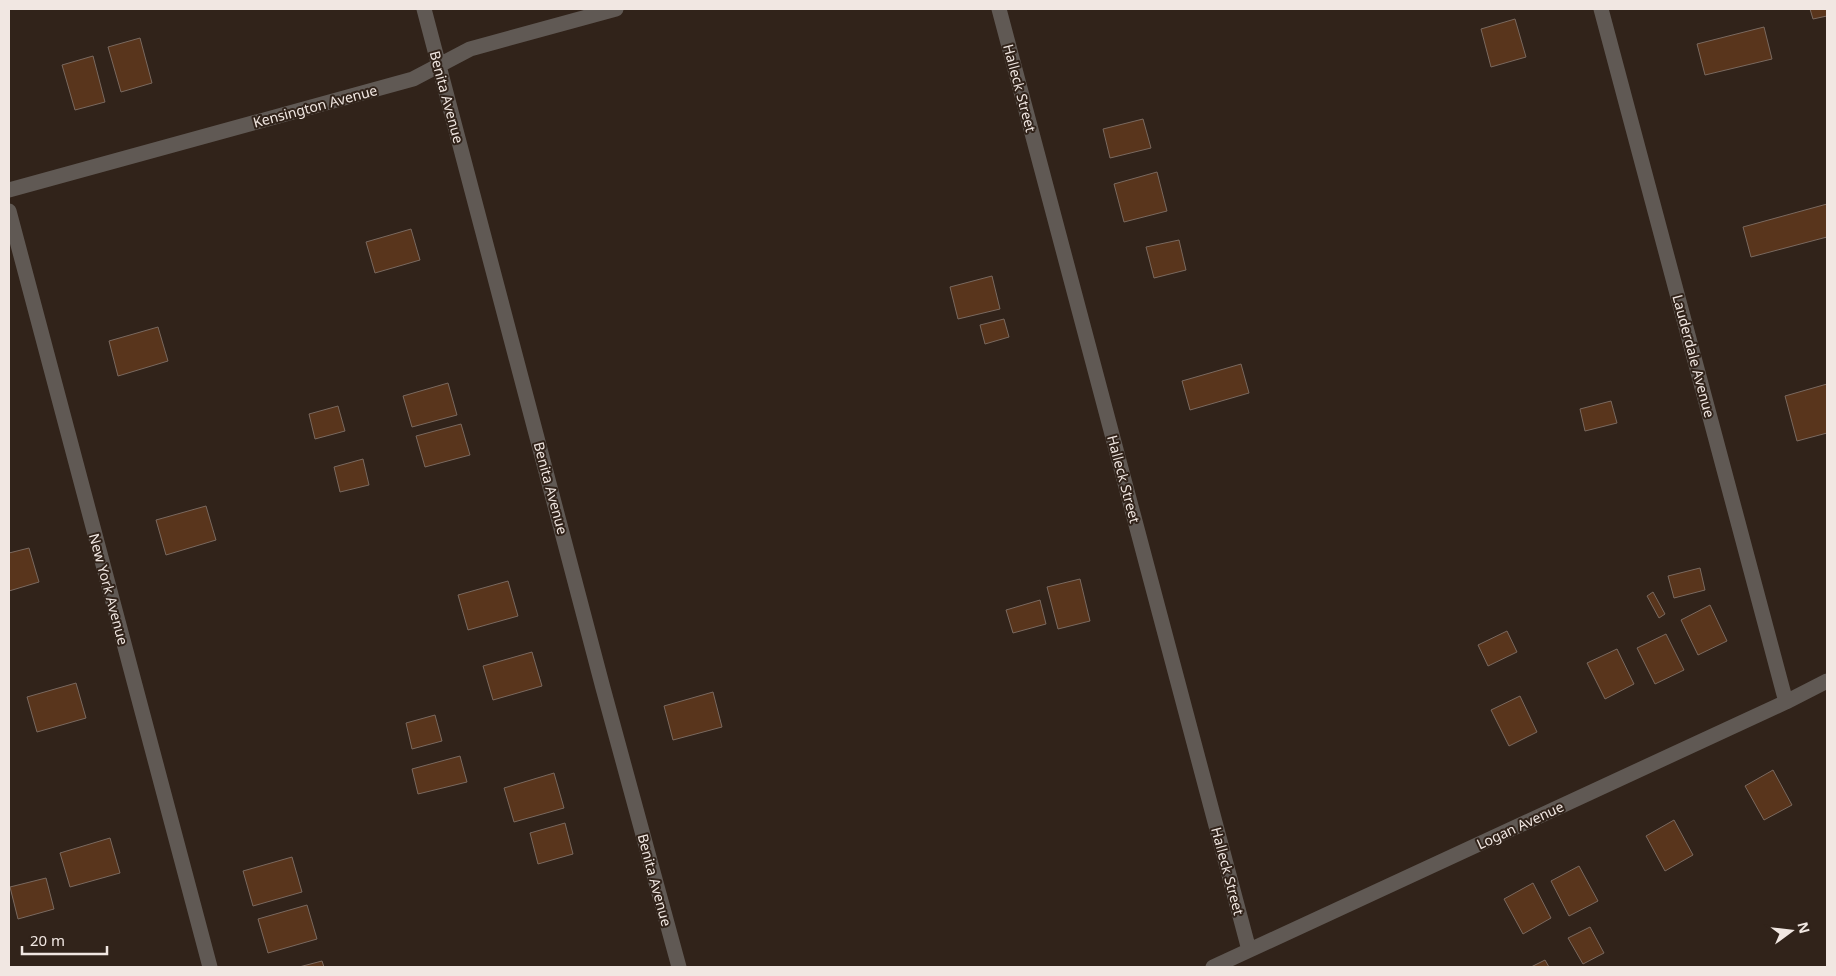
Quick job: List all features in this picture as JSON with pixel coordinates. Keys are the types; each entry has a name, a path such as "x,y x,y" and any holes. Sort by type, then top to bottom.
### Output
{"street":[{"name":"Benita Avenue","path":"424,9 598,669 679,967"},
{"name":"Kensington Avenue","path":"9,190 413,79 470,49 616,9"},
{"name":"Halleck Street","path":"999,9 1249,950"},
{"name":"Lauderdale Avenue","path":"1601,9 1786,702"},
{"name":"New York Avenue","path":"9,211 210,967"},
{"name":"Logan Avenue","path":"1213,967 1786,702 1827,681"}],"building":[{"path":"1810,9 1827,9 1827,16 1813,19"},
{"path":"1515,19 1526,57 1491,67 1481,29"},
{"path":"1764,27 1772,59 1705,75 1697,44"},
{"path":"140,38 152,83 121,92 108,47"},
{"path":"93,56 105,102 75,110 62,65"},
{"path":"1143,119 1151,148 1110,158 1103,129"},
{"path":"1157,172 1167,211 1124,222 1114,184"},
{"path":"1827,204 1827,237 1751,257 1743,227"},
{"path":"411,229 420,260 375,273 366,242"},
{"path":"1179,240 1186,270 1154,278 1146,247"},
{"path":"992,276 1000,309 958,319 950,287"},
{"path":"1004,319 1009,337 985,344 980,325"},
{"path":"158,327 168,361 118,376 109,341"},
{"path":"1241,364 1249,393 1190,410 1182,381"},
{"path":"448,383 457,415 412,427 403,396"},
{"path":"1827,384 1827,433 1797,441 1785,396"},
{"path":"1611,401 1617,423 1585,431 1580,409"},
{"path":"338,406 345,431 315,439 309,414"},
{"path":"461,424 470,455 425,467 416,436"},
{"path":"363,459 369,485 340,492 334,467"},
{"path":"206,506 216,540 166,555 156,520"},
{"path":"29,548 39,582 9,591 9,553"},
{"path":"1700,568 1705,590 1674,598 1668,576"},
{"path":"1080,579 1090,621 1058,629 1047,587"},
{"path":"508,581 518,616 468,630 458,595"},
{"path":"1653,592 1665,614 1659,618 1647,596"},
{"path":"1040,600 1046,624 1013,633 1006,610"},
{"path":"1710,605 1727,641 1698,655 1681,620"},
{"path":"1507,631 1517,652 1488,666 1478,645"},
{"path":"1666,634 1684,670 1655,684 1637,648"},
{"path":"1617,649 1634,684 1605,699 1587,663"},
{"path":"532,652 542,686 493,700 483,666"},
{"path":"76,683 86,718 37,732 27,697"},
{"path":"713,692 722,727 673,740 664,706"},
{"path":"1520,696 1537,732 1509,746 1491,710"},
{"path":"435,715 442,741 412,749 406,723"},
{"path":"460,756 467,782 418,794 412,769"},
{"path":"1773,770 1792,805 1764,820 1745,786"},
{"path":"554,773 564,808 514,822 504,788"},
{"path":"1674,820 1693,855 1665,871 1646,836"},
{"path":"565,823 573,854 538,864 530,833"},
{"path":"110,838 120,873 70,887 60,853"},
{"path":"292,857 302,892 253,906 243,871"},
{"path":"1579,866 1598,901 1569,916 1551,881"},
{"path":"46,878 54,909 18,919 10,887"},
{"path":"1533,883 1551,918 1523,934 1504,899"},
{"path":"307,905 317,939 268,953 258,919"},
{"path":"1590,927 1604,953 1583,964 1568,938"},
{"path":"1545,960 1549,967 1531,967"},
{"path":"322,961 324,967 299,967"}]}
